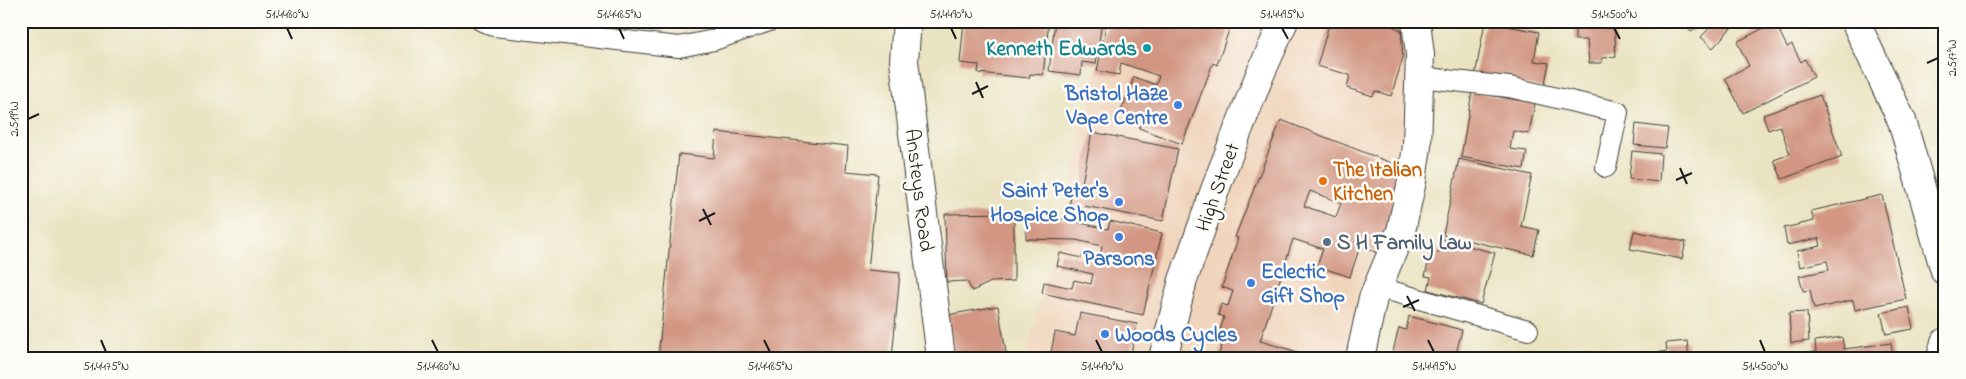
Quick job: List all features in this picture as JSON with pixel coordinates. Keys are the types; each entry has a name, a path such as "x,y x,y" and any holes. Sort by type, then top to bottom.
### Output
{"street":[{"name":"Ansteys Road","path":"907,21 904,61 941,358"},
{"name":"High Street","path":"1163,358 1183,280 1220,176 1259,77 1284,21"},
{"path":"1360,358 1373,298 1400,231 1418,146 1419,77 1418,27 1416,21"},
{"path":"1855,21 1902,121 1945,270"},
{"path":"1942,358 1945,342"}],"lane":[{"path":"482,21 494,26 679,47 714,40 769,21"},
{"path":"1419,77 1509,87 1618,112 1606,167"},
{"path":"1377,287 1528,330"}],"shaded area":[{"path":"1106,21 1408,21 1412,148 1356,358 1025,358 1077,163"}],"building":[{"path":"964,21 1049,21 1043,75 1030,74 1029,78 978,73 979,65 960,63"},
{"path":"1055,21 1102,21 1096,64 1082,62 1081,75 1049,71"},
{"path":"1107,21 1129,26 1130,21 1232,21 1217,65 1213,63 1182,144 1139,128 1142,119 1121,111 1134,77 1156,85 1159,76 1121,63 1119,75 1097,71"},
{"path":"1330,21 1380,21 1401,30 1403,58 1391,96 1375,91 1373,96 1347,88 1350,75 1317,66"},
{"path":"1575,21 1614,21 1616,57 1602,58 1602,63 1589,63 1587,40 1575,40"},
{"path":"1684,21 1701,21 1691,32 1682,24"},
{"path":"1716,21 1737,21 1713,48 1701,37"},
{"path":"1485,22 1539,32 1534,61 1549,63 1544,88 1475,76"},
{"path":"1775,22 1787,47 1792,44 1801,62 1805,59 1814,77 1743,113 1725,78 1749,66 1737,42"},
{"path":"1472,92 1535,103 1529,134 1513,131 1510,149 1527,151 1524,169 1461,157"},
{"path":"1820,95 1842,157 1782,179 1774,160 1790,154 1780,126 1768,130 1763,115"},
{"path":"1281,120 1402,167 1394,195 1390,222 1378,253 1360,246 1350,277 1317,266 1323,249 1293,239 1260,341 1298,352 1296,358 1218,358 1226,331 1220,330 1224,317 1218,315 1221,304 1228,306 1233,291 1222,287 1238,238 1235,237","holes":["1310,191 1341,203 1336,217 1304,206"]},
{"path":"1636,124 1668,128 1665,148 1634,145"},
{"path":"716,132 848,146 846,171 878,174 868,270 900,273 892,358 658,358 679,154 714,158"},
{"path":"1092,132 1178,149 1163,221 1084,206 1082,215 1068,212 1072,192 1080,193"},
{"path":"1632,151 1661,154 1659,182 1629,179"},
{"path":"1459,159 1532,175 1521,226 1539,230 1533,255 1443,235"},
{"path":"1882,195 1906,299 1855,310 1853,300 1814,309 1810,290 1803,291 1799,276 1829,270 1827,261 1800,267 1797,251 1821,246 1819,238 1787,245 1784,228 1814,221 1811,211"},
{"path":"1014,213 1014,281 991,282 972,291 967,281 947,282 945,214"},
{"path":"1026,219 1075,219 1080,223 1108,229 1110,221 1162,233 1143,315 1042,293 1044,282 1072,288 1074,280 1091,284 1093,274 1057,266 1060,253 1082,258 1083,253 1100,257 1102,246 1076,240 1026,239"},
{"path":"1634,231 1686,242 1682,259 1630,249"},
{"path":"1442,239 1495,253 1481,304 1428,290 1431,277 1425,276 1431,251 1438,253"},
{"path":"998,306 1007,358 955,358 947,315"},
{"path":"1909,307 1913,329 1886,334 1881,313"},
{"path":"1807,312 1809,341 1791,343 1789,313"},
{"name":"Woods Cycles","path":"1080,313 1137,324 1130,358 1050,358 1055,332 1075,336"},
{"path":"1409,316 1462,330 1455,358 1398,358 1399,354 1393,352 1396,339 1399,328 1406,330"},
{"path":"1842,337 1844,349 1891,343 1893,358 1806,358 1805,353 1816,352 1815,341"},
{"path":"1687,341 1689,358 1625,358 1667,351 1666,343"},
{"path":"1776,351 1777,358 1738,358 1738,357"}],"place":[{"name":"Kenneth Edwards","path":"1147,48"},
{"name":"Bristol Haze Vape Centre","path":"1178,105"},
{"name":"The Italian Kitchen","path":"1323,181"},
{"name":"Saint Peter's Hospice Shop","path":"1119,202"},
{"name":"Parsons","path":"1119,237"},
{"name":"S H Family Law","path":"1327,242"},
{"name":"Eclectic Gift Shop","path":"1251,283"},
{"name":"Woods Cycles","path":"1105,334"}]}
